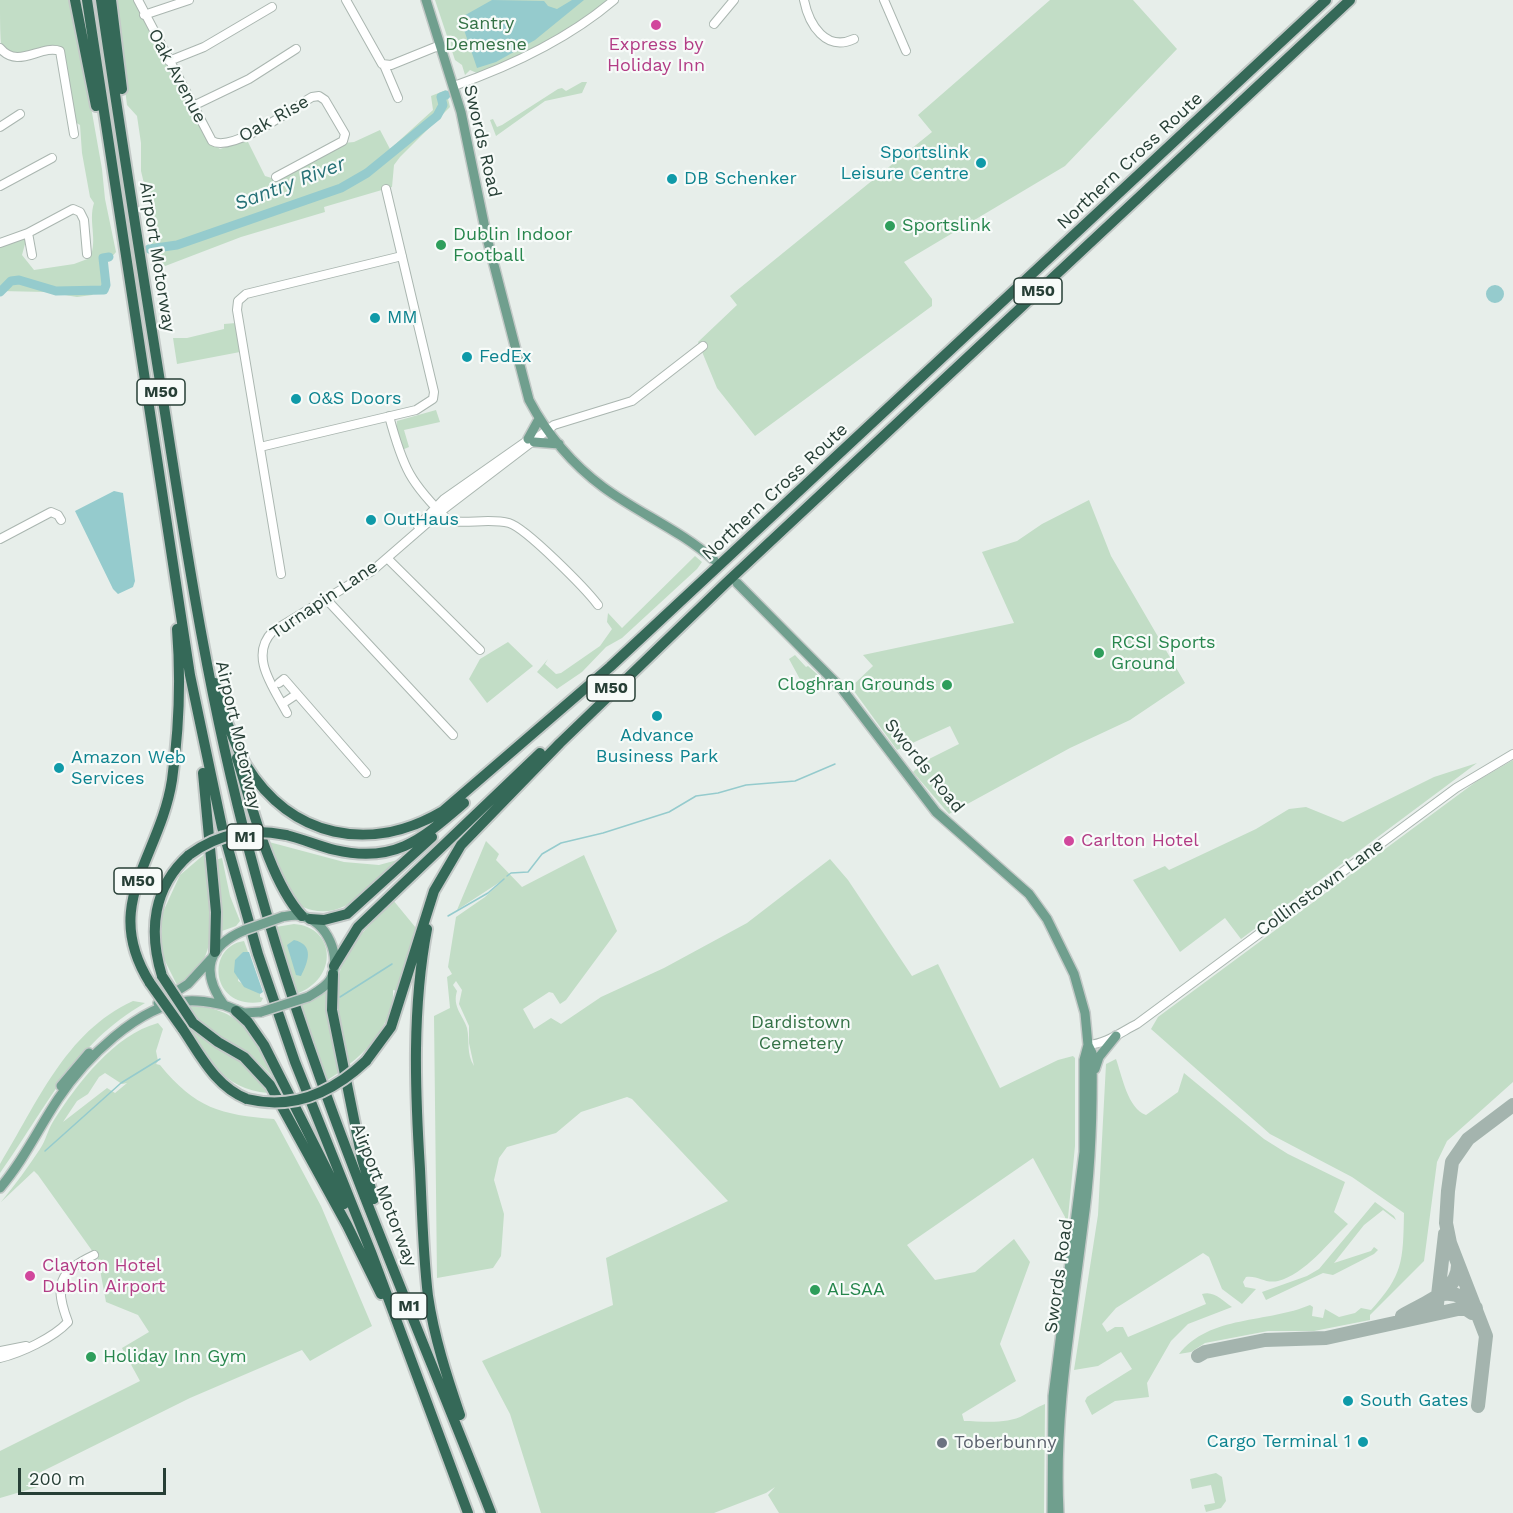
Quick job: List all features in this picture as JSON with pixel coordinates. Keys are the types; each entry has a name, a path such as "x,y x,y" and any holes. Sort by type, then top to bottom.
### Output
{"highway":[{"path":"75,0 102,135 110,152"},
{"name":"Airport Motorway","path":"87,0 190,675 222,827 258,954 299,1072 391,1305 468,1513"},
{"name":"Airport Motorway","path":"101,0 202,651 226,762 273,933 320,1074 492,1513"},
{"path":"111,0 129,143 124,154"},
{"name":"Northern Cross Route","path":"225,718 245,763 268,793 287,809 314,825 328,830 366,836 389,834 422,823 459,799 609,667 1326,0"},
{"name":"Northern Cross Route","path":"732,583 1350,0"},
{"name":"M50","path":"172,564 180,673 172,780 162,822 135,889 129,924 133,948 150,983 216,1079 225,1088 247,1099 273,1104 310,1097 344,1080 366,1061 391,1027 434,891 454,855 552,751 732,583"},
{"name":"M50","path":"191,583 225,718"},
{"name":"M50","path":"334,970 342,950 358,927 546,747 732,583"},
{"name":"M50","path":"306,917 324,920 337,918 357,906 609,667"},
{"path":"190,675 209,824 216,912 213,956"},
{"path":"225,718 279,882 291,904 306,917"},
{"path":"406,1349 347,1225 270,1085 244,1057 218,1042 193,1023 162,976 154,940 155,917 166,882 189,855 212,841 237,833 265,832 286,835 353,854 368,855 401,850 431,831 471,797"},
{"name":"M1","path":"474,832 453,866 428,922 422,958 415,1072 429,1297 443,1362 492,1513"},
{"path":"334,970 332,1010 362,1159 402,1287"},
{"path":"236,1011 248,1022 264,1045 391,1305"}],"main road":[{"name":"Swords Road","path":"426,0 438,46 454,86 510,335 529,400 539,419 537,437 559,444 577,465 604,488 683,536 714,560"},
{"path":"539,419 537,437 559,444"},
{"name":"Swords Road","path":"732,583 836,682 936,812 1016,882 1035,903 1058,938 1074,974 1085,1013 1088,1045 1084,1060 1084,1152 1053,1396 1052,1513"},
{"path":"0,1179 76,1065 132,1017 188,984 227,938 282,917 306,917 319,925 329,939 334,970 326,986 308,997 261,1012 236,1011 224,1005 188,1000 169,1005 122,1031 77,1074 58,1099 19,1164 0,1188"},
{"path":"213,956 210,978 224,1005"},
{"path":"1092,1077 1099,1057 1116,1036"},
{"name":"Swords Road","path":"1059,1513 1060,1394 1087,1190 1092,1077 1092,1053 1088,1045"}],"street":[{"name":"Oak Avenue","path":"138,0 212,141 222,146"},
{"path":"144,15 189,0"},
{"path":"346,0 379,61 384,65 398,98"},
{"path":"454,86 509,65 576,29 614,0"},
{"path":"714,24 734,0"},
{"path":"804,0 812,24 825,38 836,43 854,39"},
{"path":"884,0 906,51"},
{"path":"169,61 204,47 272,7"},
{"path":"384,65 438,46"},
{"path":"0,48 7,54 24,58 55,50 60,51 75,129"},
{"path":"193,106 249,79 296,49"},
{"name":"Oak Rise","path":"222,146 244,137 312,97 319,96 325,100 345,134 343,141 276,177"},
{"path":"0,127 20,114"},
{"path":"0,186 52,158"},
{"path":"260,447 423,407 433,399 434,392 386,189"},
{"path":"0,243 28,233 73,209 80,212 84,220 87,254"},
{"path":"28,233 33,255"},
{"path":"281,574 237,310 238,301 246,294 402,256"},
{"name":"Turnapin Lane","path":"287,713 264,667 262,648 264,641 279,626 327,600 372,571 437,509 537,437 562,421 592,415 632,401 703,346"},
{"path":"389,416 404,469 437,509 452,521 498,522 515,525 598,605"},
{"path":"0,539 51,512 58,515 61,520"},
{"path":"387,558 480,650"},
{"path":"327,600 453,735"},
{"path":"279,683 284,679 366,773"},
{"path":"282,704 297,694"},
{"name":"Collinstown Lane","path":"1088,1045 1116,1036 1131,1027 1456,788 1513,754"},
{"name":"Collinstown Lane","path":"1088,1045 1131,1027"},
{"path":"0,1358 22,1351 60,1331 68,1322 60,1301 64,1275 76,1263 94,1255"},
{"path":"0,1351 28,1346"}],"green space":[{"path":"0,0 72,0 116,252 107,263 109,286 101,287 92,295 77,297 46,292 0,291 0,242 28,233 22,255 34,270 74,264 90,258 93,244 92,210 94,203 90,197 82,153 80,125 75,122 63,51 20,54 5,49 1,43"},
{"path":"114,0 136,0 137,7 211,143 220,149 247,140 265,176 275,179 344,143 354,142 380,130 390,149 433,110 431,96 446,90 450,107 394,165 392,187 324,207 325,212 241,237 160,268 149,242 157,238 141,171 141,143 137,116 127,105"},
{"name":"Santry Demesne","path":"435,0 608,0 563,33 529,52 479,74 470,70 465,75 462,65 455,60"},
{"name":"Sportslink","path":"1050,0 1133,0 1177,49 1065,166 904,262 932,299 932,306 755,436 717,388 698,342 737,305 730,296 932,132 918,115"},
{"path":"582,82 587,82 582,93 545,101 496,136 490,120 493,119 497,127 502,125 558,89 562,88 566,91"},
{"path":"236,323 240,352 177,364 173,338 187,338 224,329 224,324"},
{"path":"436,410 440,422 404,430 409,447 402,450 396,430 397,421"},
{"name":"RCSI Sports Ground","path":"1089,500 1111,556 1185,683 1130,720 1070,748 949,814 913,772 925,761 959,744 950,726 897,750 851,687 873,666 863,655 1014,623 982,552 1017,541 1042,524"},
{"path":"695,556 702,562 697,569 622,638 606,647 582,672 557,689 537,672 548,659 545,664 556,674 561,673 600,646 612,629 607,622 608,613 622,628"},
{"path":"508,642 533,666 487,703 469,679 480,659"},
{"path":"795,655 806,667 808,666 826,682 823,688 808,694 789,659"},
{"path":"1513,760 1513,1082 1447,1141 1437,1162 1424,1261 1370,1315 1370,1320 1314,1331 1268,1331 1205,1343 1191,1352 1179,1354 1192,1341 1206,1332 1310,1305 1313,1307 1312,1316 1323,1318 1325,1309 1339,1317 1355,1313 1361,1308 1371,1310 1390,1287 1399,1267 1402,1256 1404,1213 1352,1177 1270,1134 1151,1029 1158,1017 1477,781"},
{"path":"1477,763 1241,939 1225,918 1180,952 1133,880 1165,866 1169,870 1256,829 1289,809 1306,807 1343,822 1434,777"},
{"name":"Dardistown Cemetery","path":"486,841 499,854 496,860 522,887 584,855 617,931 566,1000 560,1004 553,993 549,992 523,1009 534,1029 551,1018 561,1024 601,997 664,968 747,923 830,859 848,880 912,976 938,964 1000,1088 1058,1060 1073,1056 1075,1058 1075,1146 1067,1228 1065,1217 1033,1158 907,1245 935,1280 975,1272 1014,1239 1030,1262 1000,1344 1016,1381 962,1414 964,1421 1002,1421 1017,1418 1045,1404 1044,1513 779,1513 768,1495 775,1487 766,1493 714,1513 541,1513 510,1414 482,1361 613,1305 606,1258 728,1201 632,1099 627,1097 581,1112 556,1133 507,1147 499,1158 494,1180 504,1214 501,1256 493,1268 437,1278 434,1016 450,1008 447,977 452,974 448,967 456,917 485,897 503,880 457,910","holes":["456,981 462,990 459,1004 469,1026 469,1043 474,1066 469,1052 467,1028 456,1002 457,991 453,985"]},
{"path":"269,842 344,862 379,865 401,859 361,896 349,904 338,909 312,910 296,903 288,892"},
{"path":"207,852 212,912 209,943 199,967 178,987 161,953 162,914 180,875"},
{"path":"222,858 230,896 240,921 236,926 222,931 215,860"},
{"path":"393,900 416,928 397,991 393,990 393,1000 385,1022 365,1051 348,1065 338,1019 337,981 343,961 355,941"},
{"path":"294,924 308,927 318,934 327,954 320,977 310,987 296,994 276,927"},
{"path":"244,941 248,952 243,952 238,981 260,994 263,998 261,1002 244,1002 232,997 223,988 219,977 219,965 223,954 231,946"},
{"path":"326,991 341,1071 326,1081 299,1004"},
{"path":"133,1001 145,1003 120,1019 80,1058 47,1102 0,1173 0,1164 40,1094 71,1050 109,1014"},
{"path":"187,1004 221,1011 243,1026 259,1047 274,1078 252,1056 206,1029"},
{"path":"185,1022 245,1064 264,1084 268,1093 252,1090 228,1078 209,1059"},
{"path":"158,1023 163,1029 156,1051 158,1061 156,1064 160,1065 173,1080 197,1100 210,1107 239,1115 274,1119 321,1206 372,1326 310,1361 302,1350 190,1398 37,1474 41,1486 0,1498 0,1451 140,1381 122,1348 149,1332 138,1315 106,1302 98,1259 38,1175 34,1171 1,1202 42,1146 54,1120 86,1076 112,1049 142,1029","holes":["105,1073 122,1084 127,1083 115,1093 107,1088 63,1122 77,1101 88,1094 99,1077"]},
{"path":"1116,1059 1130,1099 1140,1112 1146,1115 1178,1092 1184,1073 1264,1139 1288,1154 1345,1182 1334,1212 1348,1224 1298,1272 1273,1282 1246,1277 1243,1282 1245,1287 1256,1289 1242,1304 1222,1289 1209,1257 1203,1253 1116,1308 1102,1324 1107,1332 1115,1327 1123,1327 1128,1337 1206,1304 1202,1294 1214,1295 1232,1307 1188,1324 1171,1341 1147,1383 1149,1397 1115,1401 1092,1415 1085,1401 1087,1397 1132,1369 1121,1352 1098,1366 1074,1370 1098,1215 1106,1064"},
{"path":"1375,1202 1396,1220 1383,1210 1364,1225 1334,1263 1371,1251 1374,1247 1378,1250 1374,1254 1333,1275 1323,1273 1266,1300 1262,1292 1307,1276 1319,1269"},
{"path":"1216,1473 1222,1477 1226,1501 1221,1508 1206,1512 1204,1505 1215,1503 1211,1485 1192,1489 1190,1479"}],"water":[{"path":"492,0 544,1 548,6 557,9 572,0 584,0 535,40 496,62 477,68 460,18"},
{"path":"1495,285 1501,288 1504,294 1501,300 1495,303 1489,300 1486,294 1489,288"},
{"path":"114,491 123,493 135,581 133,587 118,594 113,589 75,511"},
{"path":"294,940 305,946 308,955 301,976 296,975 287,945"},
{"path":"243,952 249,952 263,992 260,994 244,987 234,972 235,960"}],"waterway":[{"name":"Santry River","path":"149,249 177,245 341,188 367,173 437,116 443,105 441,97 446,95"},
{"name":"Santry River","path":"0,292 11,281 19,280 56,291 104,290 106,285 103,258 109,257"},
{"path":"507,876 511,873 528,872 542,854 561,843 603,833 669,812 696,796 746,785 795,781 835,764"},
{"path":"448,916 488,893 504,879"},
{"path":"340,997 392,964"},
{"path":"45,1151 121,1083 160,1059"}],"taxiway":[{"path":"1478,1406 1486,1336 1450,1243 1446,1223 1448,1191 1452,1162 1468,1139 1513,1105"},
{"path":"1424,1316 1437,1304 1445,1234"},
{"path":"1402,1316 1446,1289 1457,1274 1458,1264"},
{"path":"1438,1295 1459,1296 1476,1308"},
{"path":"1198,1356 1205,1352 1265,1340 1326,1338 1458,1309 1466,1309 1472,1313"}],"place":[{"name":"Express by Holiday Inn","path":"656,25"},
{"name":"Sportslink Leisure Centre","path":"981,163"},
{"name":"DB Schenker","path":"672,179"},
{"name":"Sportslink","path":"890,226"},
{"name":"Dublin Indoor Football","path":"441,245"},
{"name":"MM","path":"375,318"},
{"name":"FedEx","path":"467,357"},
{"name":"O&S Doors","path":"296,399"},
{"name":"OutHaus","path":"371,520"},
{"name":"RCSI Sports Ground","path":"1099,653"},
{"name":"Cloghran Grounds","path":"947,685"},
{"name":"Advance Business Park","path":"657,716"},
{"name":"Amazon Web Services","path":"59,768"},
{"name":"Carlton Hotel","path":"1069,841"},
{"name":"Clayton Hotel Dublin Airport","path":"30,1276"},
{"name":"ALSAA","path":"815,1290"},
{"name":"Holiday Inn Gym","path":"91,1357"},
{"name":"South Gates","path":"1348,1401"},
{"name":"Cargo Terminal 1","path":"1363,1442"},
{"name":"Toberbunny","path":"942,1443"}]}
